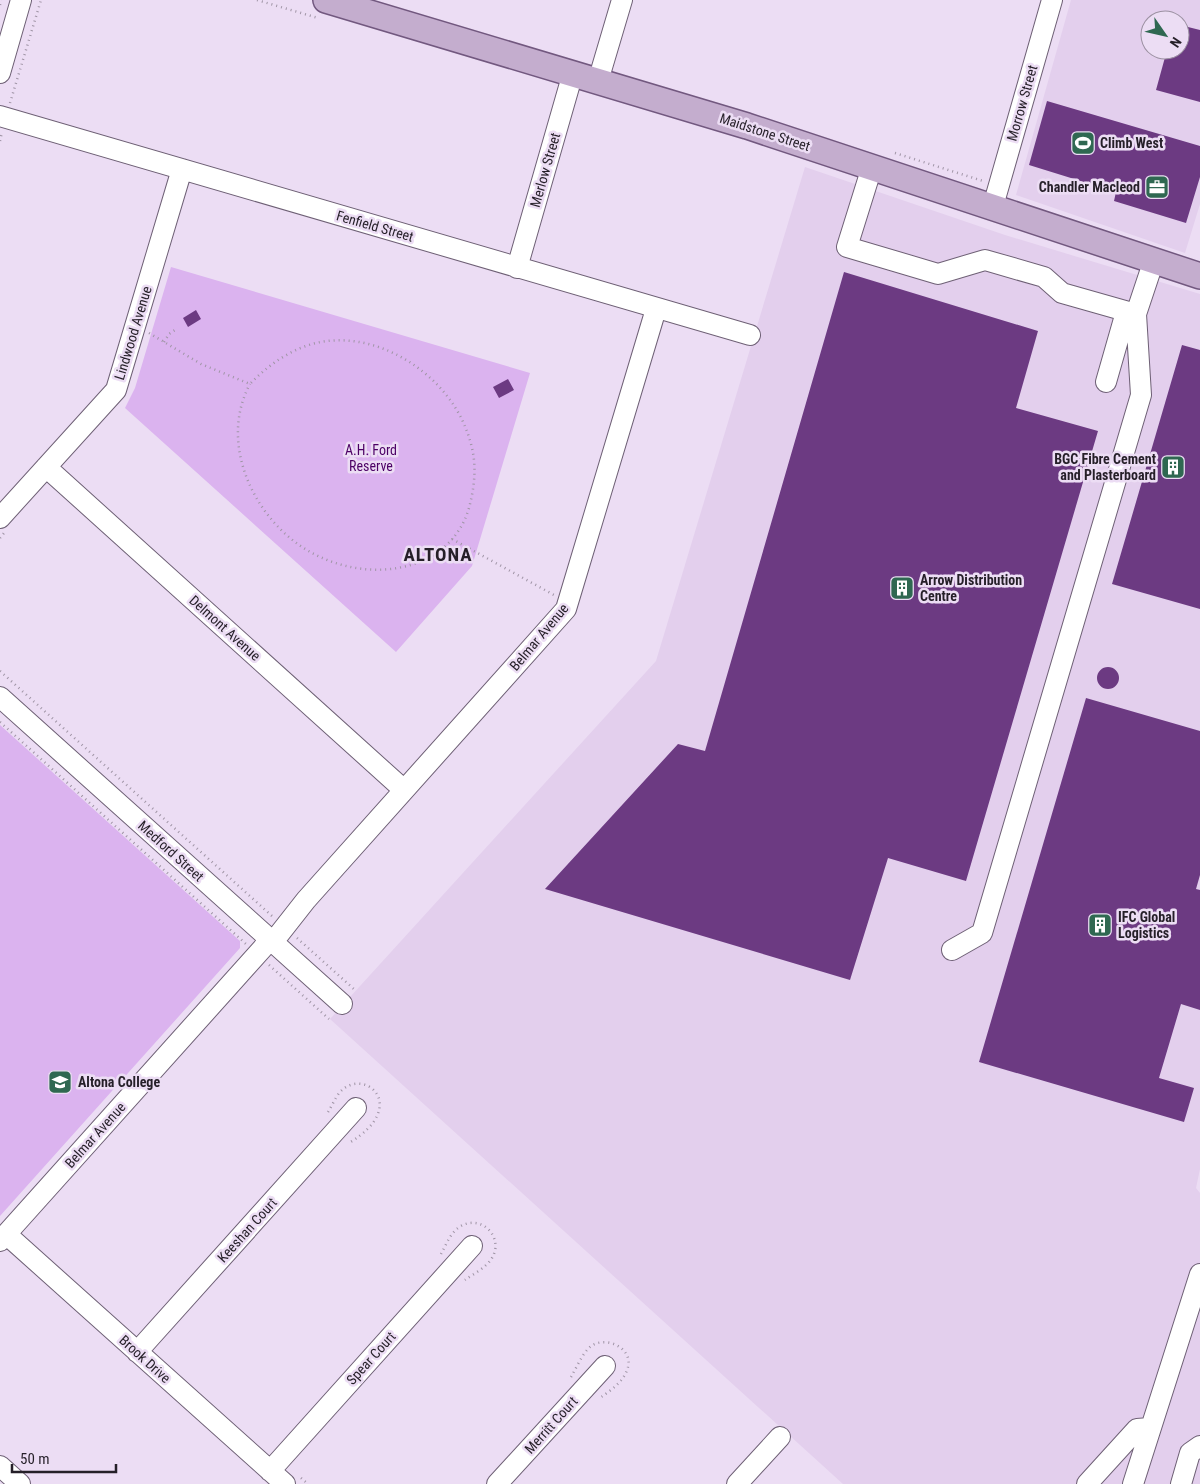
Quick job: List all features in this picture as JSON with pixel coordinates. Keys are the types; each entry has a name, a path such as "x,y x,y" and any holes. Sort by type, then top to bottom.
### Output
{"main road":[{"name":"Maidstone Street","path":"326,0 747,126 882,159 993,206 1200,276"}],"street":[{"path":"0,73 21,0"},
{"path":"598,81 622,0"},
{"name":"Morrow Street","path":"993,206 1052,0"},
{"name":"Merlow Street","path":"517,268 573,73"},
{"name":"Fenfield Street","path":"4,117 750,335"},
{"path":"882,159 847,247 938,274 985,260 1044,277 1062,292 1131,313"},
{"name":"Lindwood Avenue","path":"0,518 116,390 182,169"},
{"path":"1106,382 1131,313 1154,260"},
{"name":"Belmar Avenue","path":"3,1237 566,609 656,309"},
{"path":"952,950 982,933 1139,404 1141,395 1131,313"},
{"name":"Delmont Avenue","path":"46,467 404,790"},
{"name":"Medford Street","path":"0,697 272,937 342,1004"},
{"name":"Keeshan Court","path":"137,1352 356,1108"},
{"name":"Brook Drive","path":"3,1237 137,1352 285,1484"},
{"name":"Spear Court","path":"270,1471 472,1246"},
{"path":"1133,1484 1200,1274"},
{"name":"Merritt Court","path":"497,1484 604,1366"},
{"path":"1087,1484 1138,1429 1150,1428"},
{"path":"737,1484 780,1437"},
{"path":"1181,1484 1190,1453 1200,1446"},
{"path":"0,1466 20,1484"}],"path":[{"path":"0,5 2,0"},
{"path":"0,140 4,117 41,0"},
{"path":"882,159 985,181"},
{"path":"164,342 169,334 175,330"},
{"path":"148,332 201,364 250,384"},
{"path":"332,341 346,341 376,346 398,356 428,375 456,408 467,430 474,453 476,467 474,490 464,521 452,539 433,557 406,567 390,570 360,569 314,553 300,545 281,528 258,501 247,480 240,460 238,425 242,403 250,384 270,366 301,348 332,341"},
{"path":"452,539 556,596"},
{"path":"0,672 342,1004"},
{"path":"0,722 272,937 342,1004"}],"shaded area":[{"path":"1071,0 1200,0 1200,204 1185,253 1016,195"},
{"path":"805,167 1005,235 1200,294 1200,1169 1196,1188 1200,1193 1200,1484 843,1484 330,1019 656,661"}],"green space":[{"name":"A.H. Ford Reserve","path":"171,267 530,373 472,566 396,652 125,408 135,388"},
{"name":"Altona College","path":"0,725 240,941 240,948 0,1216"}],"building":[{"path":"1190,28 1200,30 1200,102 1156,90 1164,60 1190,60"},
{"path":"1047,101 1200,146 1200,177 1186,223 1114,201 1116,192 1029,165"},
{"name":"Arrow Distribution Centre","path":"844,272 1038,331 1016,408 1098,431 966,881 888,858 850,980 545,889 678,744 705,751"},
{"path":"196,310 201,319 188,327 183,318"},
{"name":"BGC Fibre Cement and Plasterboard","path":"1182,345 1200,350 1200,609 1112,584"},
{"path":"508,379 514,390 499,398 493,387"},
{"path":"1108,667 1116,670 1119,678 1116,686 1108,689 1100,686 1097,678 1100,670"},
{"name":"IFC Global Logistics","path":"1086,698 1200,731 1200,875 1196,889 1200,890 1200,1010 1181,1004 1159,1078 1194,1088 1184,1122 979,1062"}],"place":[{"name":"Climb West","path":"1083,143"},
{"name":"Chandler Macleod","path":"1157,187"},
{"name":"BGC Fibre Cement and Plasterboard","path":"1173,467"},
{"name":"Arrow Distribution Centre","path":"902,588"},
{"name":"IFC Global Logistics","path":"1100,925"},
{"name":"Altona College","path":"60,1082"}],"district":[{"name":"ALTONA","path":"438,554"}]}
